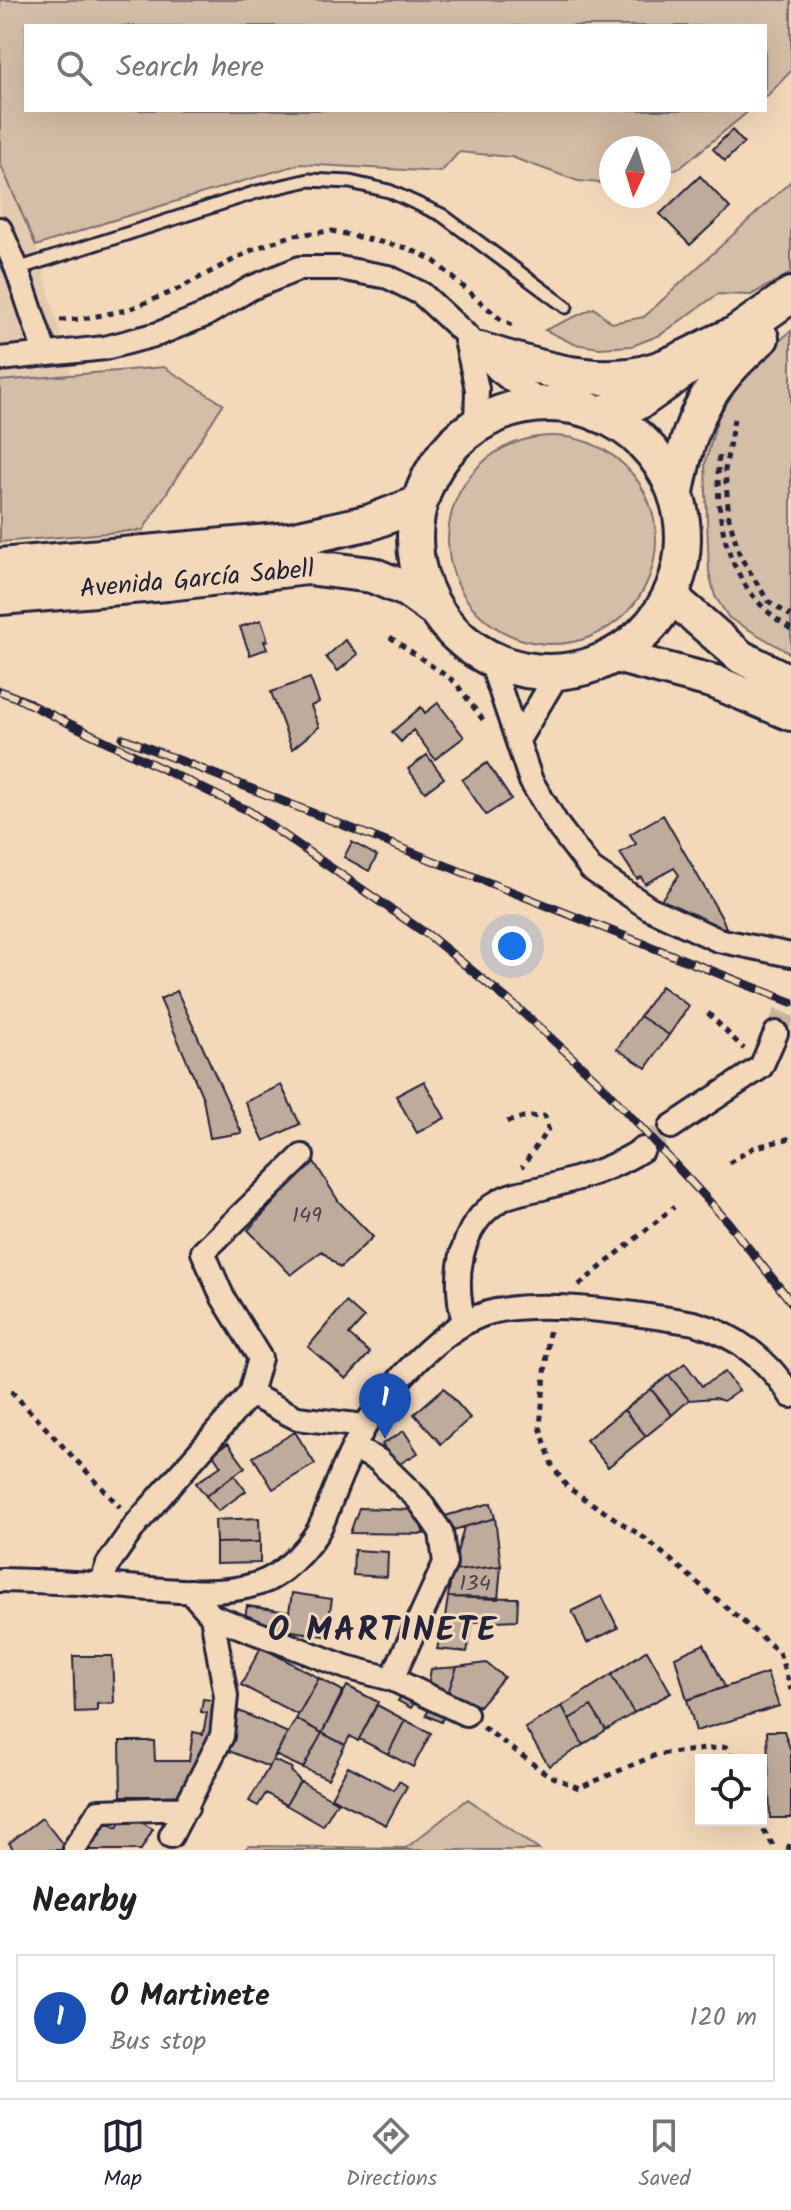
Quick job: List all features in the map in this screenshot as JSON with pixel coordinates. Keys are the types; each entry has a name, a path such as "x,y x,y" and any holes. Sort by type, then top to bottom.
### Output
{"main road":[{"path":"598,414 640,401 791,295"},
{"path":"676,492 693,422 707,396 729,367 749,348 791,318"},
{"path":"471,341 547,370 619,377 657,370 736,334"},
{"path":"565,406 598,414 627,428 657,456 676,492 684,526 682,562 671,596 648,630 616,656 588,667 558,673 527,671 490,659 458,638 433,608 419,575 414,540 418,504 430,473 450,446 476,425 506,410 565,406"},
{"name":"Avenida García Sabell","path":"0,566 290,540 371,522 418,504"},
{"name":"Avenida García Sabell","path":"0,597 307,567 372,575 406,589 433,608"}],"street":[{"path":"0,229 45,353"},
{"path":"0,359 105,348 158,334 205,315 251,288 300,268 339,268 388,277 422,294 498,370 545,406"},
{"path":"471,341 477,389 476,425"},
{"path":"671,596 741,657 791,682"},
{"path":"616,656 715,682 791,714"},
{"path":"490,659 531,781 558,826 591,869 649,908 718,940 791,955"},
{"path":"518,740 558,673"},
{"path":"671,1127 761,1067 776,1033"},
{"path":"464,1322 458,1289 459,1258 478,1217 501,1199 584,1177 619,1164 643,1149"},
{"path":"101,1584 108,1564 136,1524 250,1394 260,1358 223,1298 203,1252 302,1156"},
{"path":"0,1580 190,1591 262,1583 286,1567 319,1530 365,1426 391,1389 449,1332 464,1322 490,1312 560,1308 668,1319 716,1329 760,1359 791,1396"},
{"path":"250,1394 297,1418 365,1426"},
{"path":"354,1448 378,1460 398,1479 418,1499 441,1532 445,1563 392,1679"},
{"path":"190,1591 212,1616 346,1667 392,1679 466,1714"},
{"path":"171,1836 222,1736 226,1696 212,1616"},
{"path":"75,1848 99,1811 187,1808"}],"lane":[{"path":"17,269 257,192 309,180 350,182 389,191 442,215 566,307"}],"path":[{"path":"736,411 725,470 729,518 740,556 768,601 791,616"},
{"path":"719,444 717,479 720,518 731,561 751,595 770,616 791,629"},
{"path":"390,637 455,682 490,730 518,740"},
{"path":"708,1013 761,1067"},
{"path":"501,1199 548,1129 545,1116 507,1122"},
{"path":"729,1163 753,1148 791,1138"},
{"path":"674,1207 579,1286 560,1308 540,1427 552,1465 567,1487 646,1539 779,1652 791,1690"},
{"path":"11,1391 136,1524"},
{"path":"466,1714 548,1775 579,1788 658,1754 726,1747 729,1754"},
{"path":"761,1826 776,1850"},
{"path":"788,1850 791,1839"}],"shaded area":[{"path":"0,0 791,0 791,71 767,96 767,24 24,24 24,112 748,112 681,167 671,171 671,136 599,136 599,183 578,181 511,157 459,152 441,172 300,164 36,246 0,163"},
{"path":"0,28 36,246 76,389 0,516"},
{"path":"791,181 791,273 751,295 718,294 660,335 632,346 600,348 574,344 545,330 594,308 612,323 644,317"},
{"path":"791,331 791,654 729,618 715,596 709,572 705,464 720,410 754,363"},
{"path":"164,367 223,404 143,530 0,542 0,381"},
{"path":"552,436 592,444 626,466 648,500 656,540 648,580 626,614 592,636 552,644 512,636 478,614 456,580 448,540 456,500 478,466 512,444"},
{"path":"468,1799 539,1850 244,1850 249,1846 406,1848"}],"building":[{"path":"732,130 744,143 725,161 713,149"},
{"path":"700,176 730,208 690,245 660,214 671,208 671,204"},
{"path":"261,620 268,641 264,641 267,649 250,655 240,627"},
{"path":"345,640 358,654 338,671 326,657"},
{"path":"310,678 319,702 311,706 319,727 292,749 271,692"},
{"path":"438,703 464,737 435,759 413,730 401,742 392,732 421,707 425,713"},
{"path":"427,755 444,778 425,792 408,769"},
{"path":"487,763 511,799 486,815 462,780"},
{"path":"663,815 726,928 704,926 658,904 679,875 674,868 645,884 641,877 637,879 620,853 636,844 630,834"},
{"path":"352,842 377,856 369,871 344,857"},
{"path":"661,986 689,1006 669,1035 640,1016"},
{"path":"177,991 242,1133 210,1138 203,1098 160,999"},
{"path":"640,1016 669,1035 646,1068 617,1049"},
{"path":"424,1081 445,1118 417,1133 396,1096"},
{"path":"281,1085 300,1124 264,1141 245,1102"},
{"path":"313,1160 339,1202 373,1237 340,1268 322,1251 291,1275 248,1230"},
{"path":"346,1302 364,1318 349,1335 370,1353 346,1379 308,1347"},
{"path":"685,1363 702,1386 725,1372 739,1391 723,1401 715,1398 689,1400 669,1375"},
{"path":"669,1375 689,1400 672,1415 651,1389"},
{"path":"444,1388 470,1418 441,1444 414,1414"},
{"path":"651,1389 672,1415 646,1436 624,1410"},
{"path":"624,1410 646,1436 608,1467 586,1440"},
{"path":"404,1431 418,1453 396,1466 382,1444"},
{"path":"295,1432 315,1464 273,1489 253,1457"},
{"path":"228,1443 245,1467 206,1496 196,1483 221,1466 213,1454"},
{"path":"234,1475 246,1491 218,1511 206,1496"},
{"path":"491,1503 495,1518 450,1531 445,1516"},
{"path":"359,1508 416,1510 424,1534 350,1533"},
{"path":"259,1518 260,1542 216,1543 215,1520"},
{"path":"495,1518 501,1566 452,1571 464,1527"},
{"path":"260,1542 260,1563 216,1564 216,1543"},
{"path":"354,1550 388,1552 387,1577 353,1575"},
{"path":"501,1566 498,1599 448,1597 452,1571"},
{"path":"292,1593 332,1599 326,1636 244,1624 247,1606 289,1612"},
{"path":"602,1596 618,1628 587,1643 572,1611"},
{"path":"448,1597 518,1598 517,1620 473,1622 445,1618"},
{"path":"445,1618 473,1622 467,1652 437,1649"},
{"path":"704,1644 725,1687 687,1700 675,1657"},
{"path":"261,1647 319,1678 298,1715 241,1685"},
{"path":"647,1650 671,1693 634,1713 611,1675"},
{"path":"73,1656 112,1656 114,1703 97,1704 97,1711 75,1712"},
{"path":"486,1663 504,1677 479,1706 448,1693 457,1667"},
{"path":"457,1667 448,1693 428,1685 431,1669"},
{"path":"767,1673 779,1706 696,1731 687,1700"},
{"path":"611,1675 634,1713 606,1730 591,1706 569,1719 562,1706"},
{"path":"319,1678 343,1691 322,1733 296,1719"},
{"path":"347,1686 378,1702 358,1741 350,1736 345,1745 322,1733"},
{"path":"403,1693 418,1697 411,1708 398,1701"},
{"path":"203,1699 218,1701 214,1739 182,1796 121,1796 120,1741 154,1741 155,1761 189,1761 193,1732 203,1734 207,1713 201,1712"},
{"path":"433,1702 448,1709 441,1722 426,1715"},
{"path":"377,1705 405,1720 388,1754 359,1739"},
{"path":"562,1706 583,1745 549,1766 525,1728"},
{"path":"591,1706 606,1730 583,1745 569,1719"},
{"path":"239,1711 288,1733 269,1767 224,1749"},
{"path":"296,1719 322,1733 303,1768 275,1755"},
{"path":"405,1720 431,1733 413,1767 388,1754"},
{"path":"767,1731 784,1731 791,1751 791,1818 770,1818"},
{"path":"322,1733 345,1745 328,1779 303,1768"},
{"path":"273,1760 292,1768 291,1771 300,1781 286,1805 266,1793 258,1806 249,1801"},
{"path":"348,1766 394,1790 399,1781 407,1786 386,1825 331,1797"},
{"path":"300,1781 337,1802 323,1826 286,1805"},
{"path":"125,1813 153,1829 141,1850 85,1850 107,1823 117,1828"},
{"path":"42,1818 67,1850 14,1850 9,1843"}],"tunnel":[{"path":"776,1033 791,998"},
{"path":"643,1149 671,1127"}],"railway":[{"path":"0,691 30,703"},
{"path":"19,699 249,811 431,937 520,1010 599,1082 727,1221 791,1302"},
{"path":"123,738 791,1002"}],"place":[{"name":"O Martinete","path":"385,1439"}],"district":[{"name":"O MARTINETE","path":"383,1631"}]}
